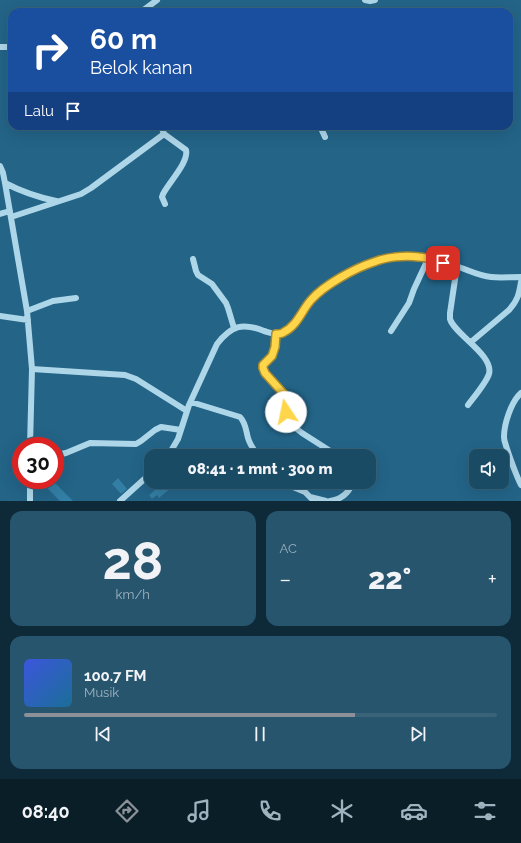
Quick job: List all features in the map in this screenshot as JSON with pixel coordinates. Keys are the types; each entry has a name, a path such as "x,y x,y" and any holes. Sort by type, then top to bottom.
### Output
{"street":[{"path":"146,8 157,0"},
{"path":"365,0 375,0"},
{"path":"162,130 164,134 186,150 187,153 185,160 163,194 162,197 165,204"},
{"path":"322,130 325,137"},
{"path":"0,214 11,214 58,202 81,194 164,134"},
{"path":"0,166 3,173 11,214 27,311 32,369 30,437"},
{"path":"5,184 38,198 58,202"},
{"path":"172,449 178,439 187,411 217,344 224,335 234,328 245,326 258,328 276,334 284,333 296,322 312,299 328,286 348,274 374,262 396,257 419,257 457,266 474,273 491,277 521,277"},
{"path":"193,259 198,275 212,284 226,303 234,328"},
{"path":"390,331 409,303 428,259"},
{"path":"457,266 450,318 454,326 471,342 488,362 490,372 468,406"},
{"path":"471,342 509,310 515,303 518,297 521,282"},
{"path":"27,311 53,301 76,298"},
{"path":"0,316 28,320"},
{"path":"276,334 275,347 272,356 263,365 265,373 284,394 286,398 286,412 293,426 327,449"},
{"path":"32,369 130,376 187,411"},
{"path":"521,394 512,405 508,415 504,438 516,475 521,485"},
{"path":"191,402 240,417 245,424 248,439 254,449"},
{"path":"64,453 90,443 136,444 161,427 181,430"},
{"path":"120,501 144,479"},
{"path":"30,489 30,501"},
{"path":"298,489 305,492 312,499 326,501"},
{"path":"330,501 342,496 349,489"}],"building":[{"path":"118,478 127,489 121,494 112,484"},
{"path":"48,489 61,489 73,501 60,501"},
{"path":"156,489 170,489 159,498 157,495 152,499 149,495"}],"route":[{"path":"286,412 286,398 265,373 263,365 272,356 275,347 276,334 284,333 290,328 312,299 328,286 348,274 374,262 396,257 419,257 443,263"}]}
